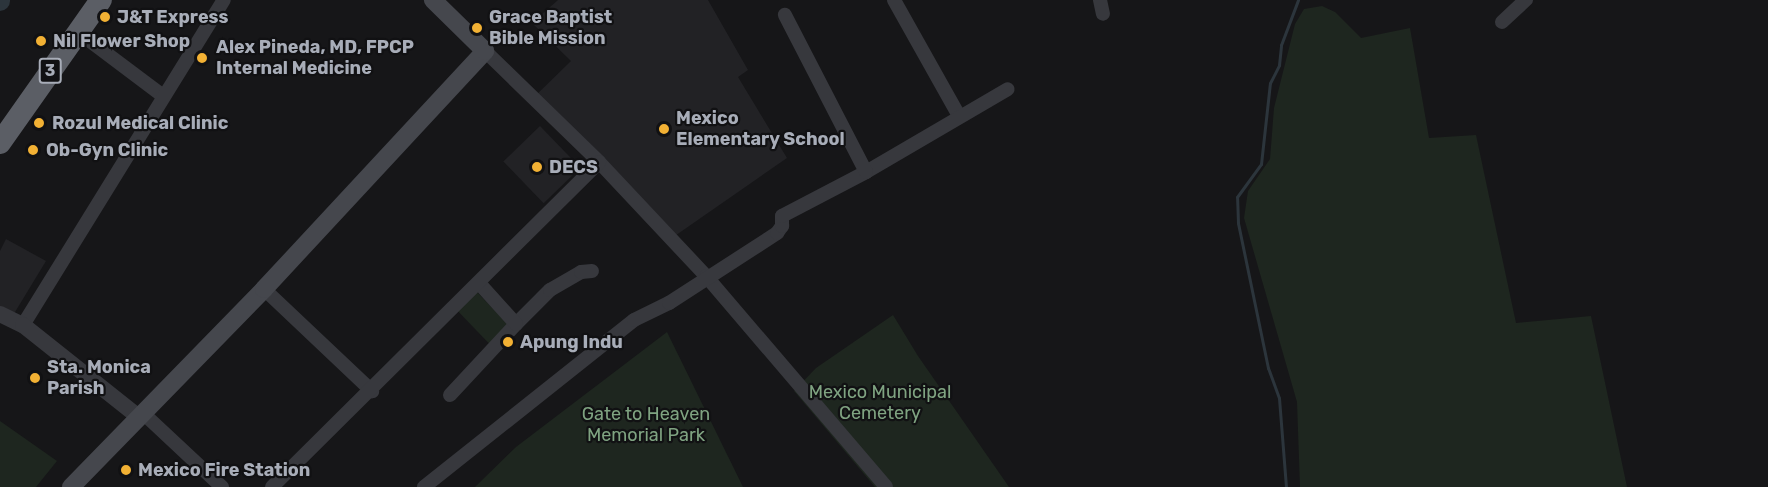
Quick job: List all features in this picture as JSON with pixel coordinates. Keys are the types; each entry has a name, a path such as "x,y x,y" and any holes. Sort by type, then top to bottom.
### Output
{"highway":[{"name":"3","path":"0,143 101,0"}],"main road":[{"path":"71,487 264,289 485,51 433,0"}],"street":[{"path":"23,325 162,95 224,0"},
{"path":"894,0 959,116"},
{"path":"1502,22 1526,0"},
{"path":"785,15 866,172"},
{"path":"78,32 162,95"},
{"path":"485,51 599,162 706,276 886,487"},
{"path":"424,487 634,320 669,303 706,276 777,233 782,216 866,172 1008,89"},
{"path":"272,487 372,391 599,162"},
{"path":"450,395 550,290 581,272 592,271"},
{"path":"479,283 516,324"},
{"path":"264,289 372,391"},
{"path":"0,314 23,325 142,416 222,487"}],"shaded area":[{"name":"Mexico Elementary School","path":"558,0 708,0 748,70 738,77 787,158 669,240 530,101 571,61 532,23"},
{"path":"540,126 580,168 544,203 503,161"},
{"path":"6,239 46,261 12,317 0,310 0,251"}],"green space":[{"path":"1322,6 1335,12 1361,38 1410,28 1429,138 1476,135 1516,323 1591,316 1627,487 1300,487 1297,402 1244,218 1248,191 1270,159 1274,108 1295,24 1304,9"},
{"path":"475,290 512,328 492,347 456,309"},
{"name":"Mexico Municipal Cemetery","path":"893,315 918,356 1009,487 875,487 794,391 816,368"},
{"name":"Gate to Heaven Memorial Park","path":"667,332 743,487 475,487 516,447"},
{"path":"0,421 57,461 36,487 0,487"}],"waterway":[{"path":"1286,487 1279,398 1268,368 1238,223 1237,197 1261,164 1270,83 1279,65 1281,45 1298,0"}],"place":[{"name":"J&T Express","path":"105,17"},
{"name":"Grace Baptist Bible Mission","path":"477,28"},
{"name":"Nil Flower Shop","path":"41,41"},
{"name":"Alex Pineda, MD, FPCP Internal Medicine","path":"202,58"},
{"name":"Rozul Medical Clinic","path":"39,123"},
{"name":"Mexico Elementary School","path":"664,129"},
{"name":"Ob-Gyn Clinic","path":"33,150"},
{"name":"DECS","path":"537,167"},
{"name":"Apung Indu","path":"508,342"},
{"name":"Sta. Monica Parish","path":"35,378"},
{"name":"Mexico Fire Station","path":"126,470"}]}
